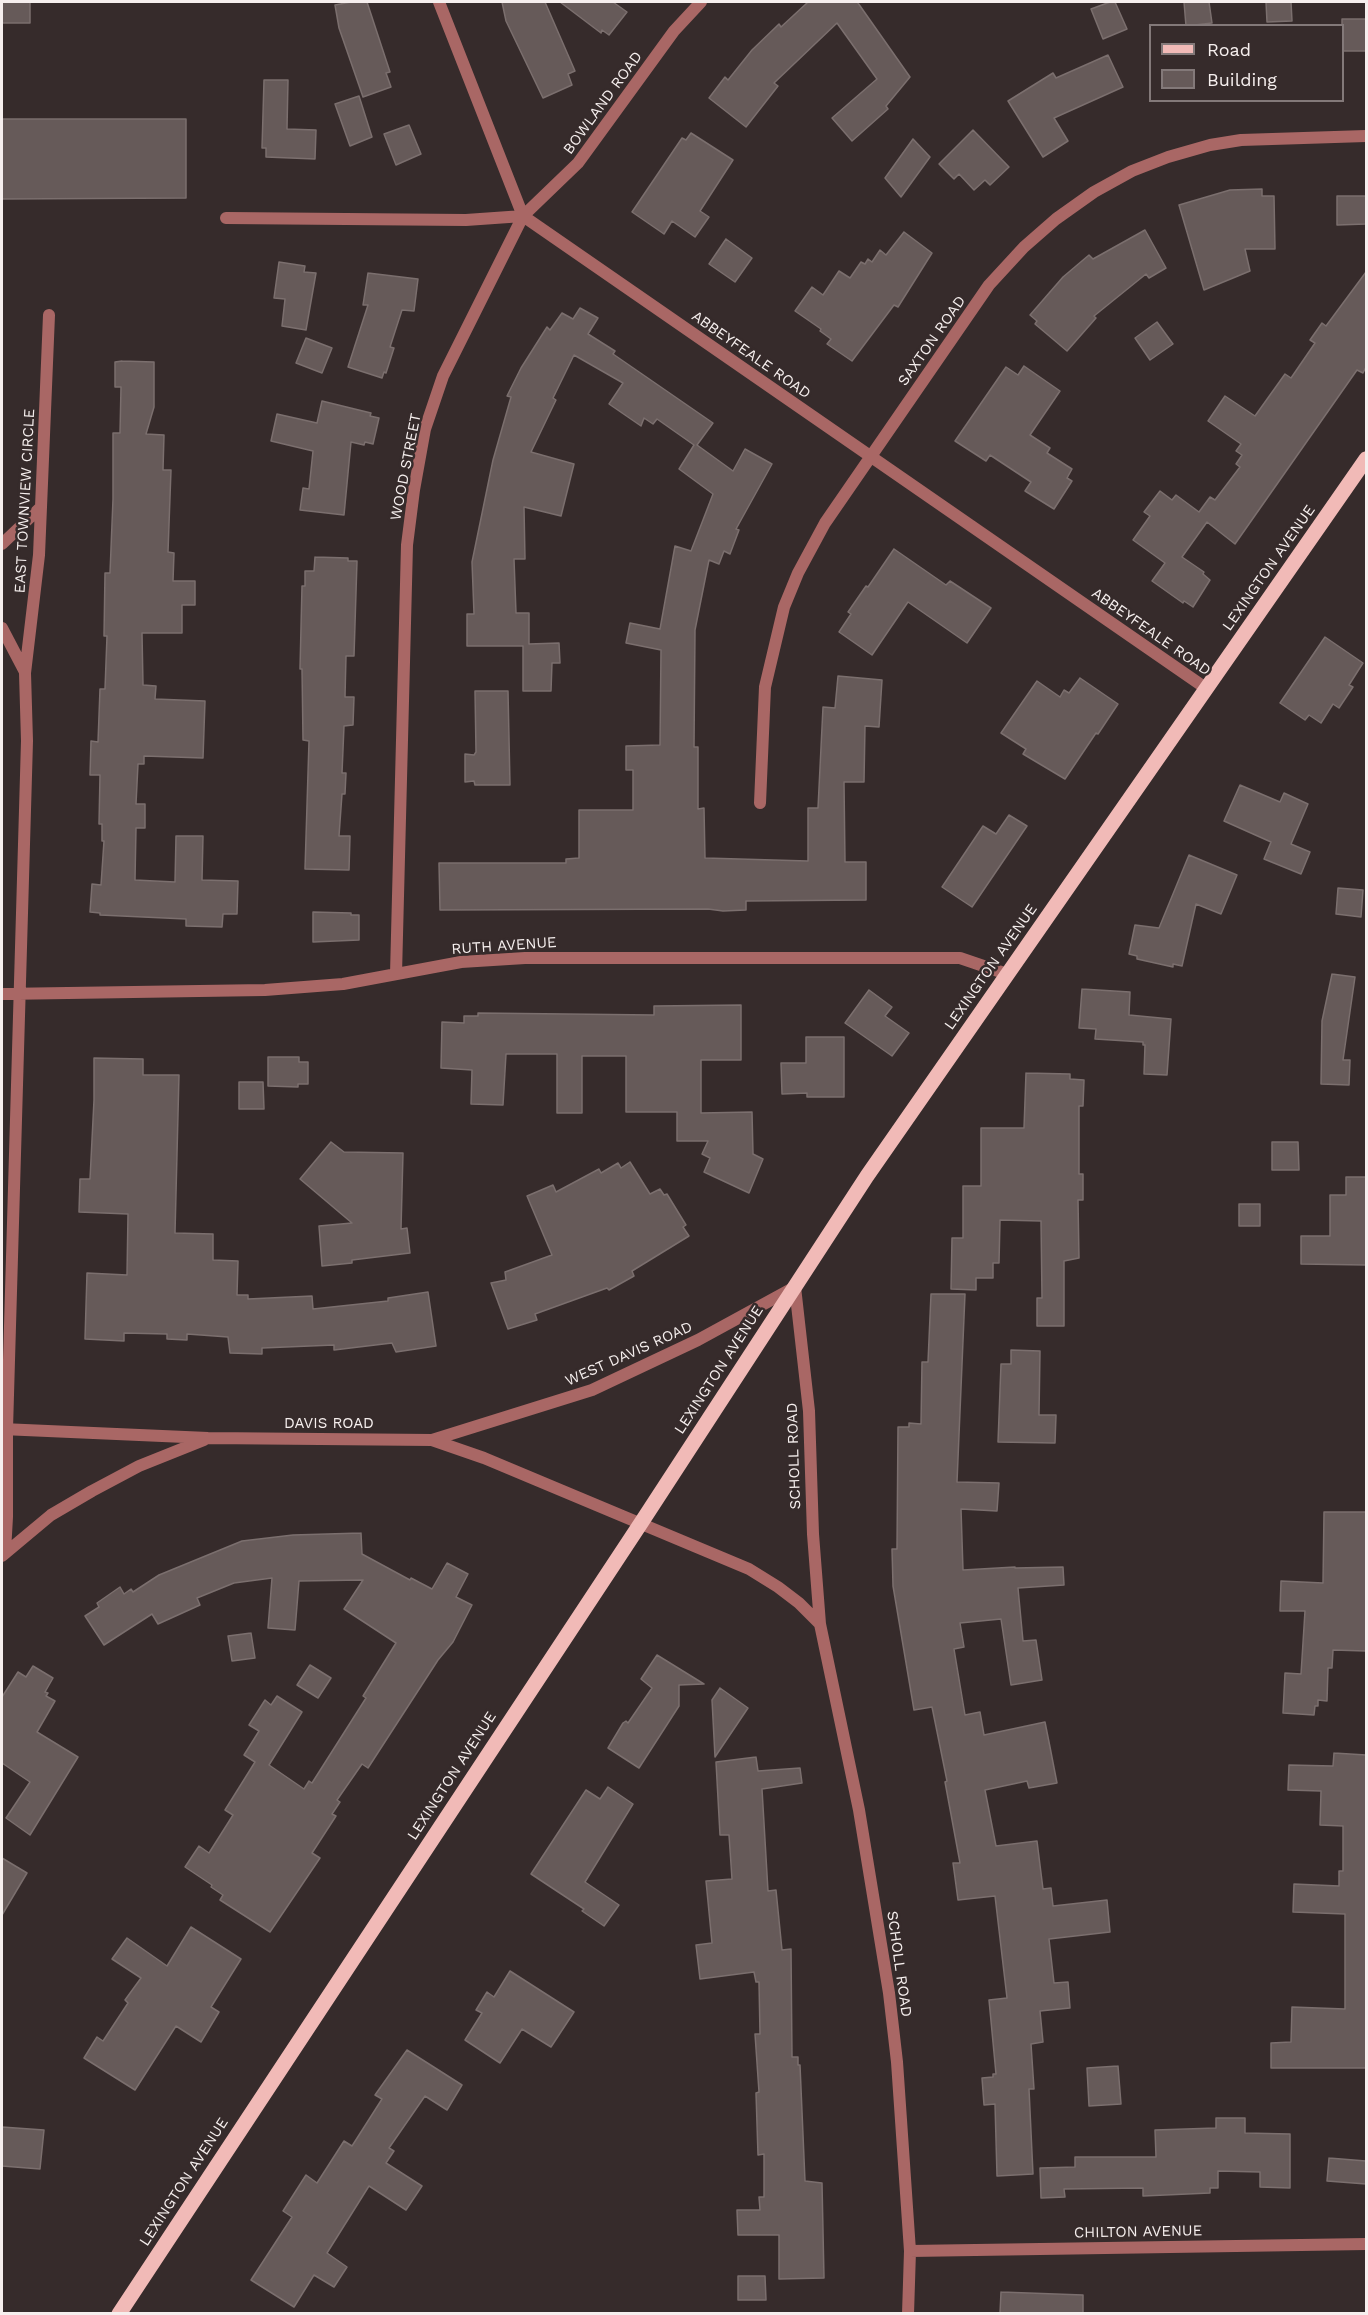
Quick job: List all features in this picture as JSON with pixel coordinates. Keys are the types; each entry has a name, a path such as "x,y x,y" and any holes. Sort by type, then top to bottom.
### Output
{"main road":[{"name":"LEXINGTON AVENUE","path":"119,2313 641,1523 867,1176 1364,464"}],"street":[{"path":"226,218 466,220 523,216 440,2"},
{"name":"BOWLAND ROAD","path":"523,216 578,163 674,31 701,2"},
{"name":"SAXTON ROAD","path":"760,803 765,687 784,607 798,573 825,523 989,285 1024,247 1056,219 1094,192 1132,171 1168,157 1210,145 1271,138 1366,136"},
{"name":"ABBEYFEALE ROAD","path":"523,216 1207,689"},
{"name":"WOOD STREET","path":"396,974 407,545 414,490 425,429 443,376 523,216"},
{"name":"EAST TOWNVIEW CIRCLE","path":"3,1554 7,1517 4,1429 27,741 25,673 39,555 49,315"},
{"path":"2,544 41,507"},
{"path":"2,628 25,673"},
{"name":"RUTH AVENUE","path":"2,994 265,990 343,984 461,962 525,958 960,958 1007,974"},
{"name":"WEST DAVIS ROAD","path":"432,1440 592,1390 698,1340 795,1287"},
{"name":"SCHOLL ROAD","path":"795,1287 809,1411 813,1534 820,1624 859,1810 889,1993 897,2062 910,2251 908,2313"},
{"name":"DAVIS ROAD","path":"4,1429 208,1438 432,1440 484,1458 641,1523"},
{"path":"3,1554 51,1515 92,1491 139,1466 208,1438"},
{"path":"641,1523 749,1569 799,1603 820,1624"},
{"name":"CHILTON AVENUE","path":"910,2251 1366,2244"}],"building":[{"path":"2,2 30,2 30,23 2,23"},
{"path":"367,2 390,72 386,73 391,87 363,97 339,28 335,5"},
{"path":"502,2 545,2 575,71 568,74 572,85 543,98 506,21"},
{"path":"560,2 613,2 627,12 609,35 602,30 601,33"},
{"path":"808,2 859,2 910,77 886,106 888,109 852,141 832,118 877,79 837,23 774,83 778,86 746,127 709,98 725,77 728,80 752,50 779,24 781,27"},
{"path":"1115,2 1127,29 1103,39 1091,9"},
{"path":"1184,2 1209,2 1212,23 1186,24"},
{"path":"1266,2 1291,2 1292,21 1267,22"},
{"path":"1342,19 1366,19 1366,51 1344,51 1344,24 1342,24"},
{"path":"1108,55 1123,87 1054,118 1068,141 1043,157 1008,101 1053,73 1056,78"},
{"path":"264,80 288,80 287,129 316,130 315,159 266,157 266,148 262,148"},
{"path":"359,96 372,137 350,146 335,104"},
{"path":"2,119 186,119 186,198 2,199"},
{"path":"409,125 421,154 396,165 384,134"},
{"path":"973,130 1009,167 990,185 985,180 974,190 959,174 954,179 939,164"},
{"path":"691,133 733,160 700,211 709,217 695,237 672,221 664,234 632,212 682,138 686,140"},
{"path":"913,139 930,157 901,197 885,178"},
{"path":"1262,189 1262,196 1274,196 1275,249 1245,249 1250,271 1204,290 1179,205 1230,190"},
{"path":"1337,196 1366,196 1366,224 1337,225"},
{"path":"1145,230 1166,268 1149,278 1146,274 1094,316 1096,318 1067,351 1035,324 1037,321 1030,315 1063,277 1089,255 1093,259"},
{"path":"904,232 932,253 898,307 894,305 852,361 827,344 831,339 795,311 812,287 823,295 839,271 850,278 861,262 865,264 868,259 872,262 880,250 886,255"},
{"path":"726,239 752,258 735,282 709,264"},
{"path":"279,262 305,266 304,272 316,273 306,330 282,326 285,299 274,298"},
{"path":"1366,272 1366,367 1363,373 1357,370 1235,544 1207,522 1182,557 1204,572 1203,574 1210,580 1193,607 1184,601 1183,603 1152,581 1165,563 1133,540 1150,516 1144,512 1160,491 1172,500 1176,495 1199,512 1210,497 1215,500 1240,467 1236,464 1242,455 1236,451 1241,444 1208,421 1225,396 1255,416 1285,374 1291,378 1315,343 1310,340 1322,323 1326,326"},
{"path":"368,273 418,279 414,311 402,310 390,347 394,348 386,373 384,372 382,378 348,367 368,305 363,305"},
{"path":"580,308 598,318 588,334 615,351 613,354 713,423 697,445 733,471 745,449 772,464 736,529 739,530 730,554 724,551 719,564 709,560 695,630 694,747 698,747 698,809 704,808 705,858 808,861 808,808 818,808 823,707 835,708 838,676 882,680 879,727 865,726 864,782 844,782 845,862 866,862 866,900 746,901 746,910 723,911 708,909 440,910 439,863 566,863 566,859 579,858 579,810 633,810 633,770 626,770 626,746 660,745 661,650 626,643 630,623 660,629 675,546 691,551 713,494 679,469 694,445 657,419 653,424 644,418 641,426 609,404 623,383 574,355 531,452 574,464 561,516 524,507 525,559 514,559 516,613 529,613 529,644 559,643 560,663 552,663 551,691 523,691 523,646 467,646 467,614 474,614 472,562 493,460 511,397 507,396 521,368 547,327 550,330 562,313 573,319"},
{"path":"1157,322 1173,344 1150,360 1135,338"},
{"path":"306,338 332,348 322,373 296,363"},
{"path":"115,362 154,362 154,407 146,434 164,435 163,470 171,470 168,552 174,553 173,581 195,581 195,605 182,605 182,633 142,633 143,685 156,686 155,699 205,701 203,758 144,756 144,764 138,764 136,804 145,804 145,828 136,828 135,880 175,882 176,836 203,836 202,880 238,881 237,914 223,914 222,927 186,926 186,919 100,915 100,913 90,912 92,884 101,885 104,841 102,841 102,824 99,824 100,775 90,775 91,741 98,742 100,689 105,689 107,636 104,636 105,573 110,573 113,433 120,433 121,387 115,387"},
{"path":"1024,366 1060,391 1030,435 1050,448 1047,453 1072,469 1067,478 1072,481 1054,509 1025,491 1031,482 990,455 986,461 955,441 1006,367 1018,375"},
{"path":"322,401 371,413 370,416 379,418 373,444 365,442 364,445 351,442 344,515 300,510 303,488 309,489 313,451 271,441 277,414 317,423"},
{"path":"894,549 946,585 950,581 991,608 967,643 908,602 872,655 839,632 851,614 848,612"},
{"path":"315,557 348,558 348,561 357,561 354,656 346,656 345,697 354,697 353,725 344,726 342,773 346,773 339,836 350,836 349,870 305,869 309,741 303,740 302,669 300,669 302,586 305,586 305,571 314,571"},
{"path":"1325,637 1363,663 1349,685 1353,687 1339,708 1333,704 1321,723 1309,715 1305,720 1280,703"},
{"path":"1080,678 1118,704 1065,779 1023,754 1026,749 1001,733 1037,681 1060,697 1064,690 1069,693"},
{"path":"475,691 508,691 510,785 475,785 474,781 465,782 465,754 474,755 476,752"},
{"path":"1240,785 1280,802 1284,793 1308,804 1291,844 1310,852 1301,874 1264,859 1271,842 1224,821"},
{"path":"1009,815 1027,826 972,907 942,887 983,826 996,834"},
{"path":"1189,855 1237,875 1221,914 1196,904 1182,966 1173,964 1173,967 1137,959 1137,956 1129,954 1135,925 1159,928"},
{"path":"1338,888 1363,890 1361,917 1336,914"},
{"path":"313,912 359,915 359,940 313,942"},
{"path":"1332,974 1355,977 1343,1060 1350,1060 1349,1085 1321,1084 1322,1021"},
{"path":"1082,989 1130,992 1129,1015 1171,1019 1167,1075 1144,1074 1145,1045 1143,1042 1095,1039 1096,1029 1079,1028"},
{"path":"869,990 892,1007 885,1016 909,1033 892,1056 845,1023"},
{"path":"741,1005 741,1060 701,1060 701,1113 752,1112 753,1154 763,1159 749,1193 704,1172 710,1158 702,1154 708,1141 677,1141 677,1112 626,1112 626,1056 582,1056 582,1113 557,1113 557,1054 506,1054 503,1105 471,1104 472,1070 441,1068 442,1022 464,1023 464,1016 478,1016 478,1013 654,1015 654,1006"},
{"path":"806,1037 844,1037 844,1097 807,1097 807,1093 782,1094 781,1063 806,1063"},
{"path":"268,1057 299,1057 299,1062 308,1062 308,1084 298,1084 298,1087 268,1086"},
{"path":"94,1058 143,1059 143,1075 179,1075 175,1233 213,1234 213,1260 238,1261 237,1295 248,1295 248,1299 312,1296 313,1309 388,1301 388,1298 428,1292 436,1346 396,1352 392,1343 334,1350 334,1345 262,1348 262,1354 230,1353 228,1337 187,1334 187,1340 167,1339 167,1334 124,1333 124,1341 85,1339 87,1273 127,1275 128,1214 79,1212 80,1179 90,1179"},
{"path":"1026,1073 1070,1074 1070,1079 1084,1080 1083,1106 1079,1106 1079,1174 1083,1174 1083,1200 1078,1200 1079,1258 1064,1261 1064,1326 1037,1326 1037,1298 1042,1298 1041,1221 1000,1220 999,1263 993,1263 993,1278 976,1278 976,1290 951,1289 952,1238 963,1238 963,1186 981,1186 981,1128 1024,1128"},
{"path":"239,1082 263,1082 264,1109 239,1109"},
{"path":"331,1142 344,1152 403,1153 401,1229 407,1228 410,1253 322,1266 319,1226 352,1223 300,1179"},
{"path":"1272,1142 1298,1142 1299,1170 1272,1170"},
{"path":"630,1162 650,1194 660,1189 664,1195 667,1194 686,1225 683,1227 689,1236 632,1271 634,1276 609,1290 607,1288 535,1314 537,1320 508,1329 491,1283 506,1280 505,1272 552,1255 527,1196 553,1185 556,1192 599,1169 601,1173 618,1163 621,1168"},
{"path":"1346,1177 1366,1177 1366,1265 1301,1264 1301,1236 1330,1236 1330,1195 1346,1195"},
{"path":"1239,1204 1260,1204 1260,1226 1239,1226"},
{"path":"931,1294 965,1294 957,1482 999,1483 997,1511 961,1509 963,1570 1063,1567 1064,1585 1018,1588 1023,1641 1036,1640 1042,1680 1011,1685 1001,1619 960,1623 964,1647 954,1649 965,1715 980,1712 984,1735 1045,1722 1057,1783 1029,1788 1027,1781 985,1790 996,1846 1037,1841 1043,1889 1051,1888 1053,1906 1107,1900 1110,1932 1049,1939 1054,1983 1068,1982 1070,2008 1040,2011 1043,2042 1031,2044 1034,2089 1029,2089 1033,2174 997,2176 995,2104 984,2105 982,2078 993,2077 993,2074 996,2074 989,2000 1007,1998 995,1896 958,1900 953,1863 960,1863 932,1707 914,1710 893,1586 892,1549 897,1549 898,1427 909,1427 909,1423 921,1424 922,1362 928,1362"},
{"path":"1011,1350 1040,1351 1039,1415 1056,1415 1055,1443 998,1442 1001,1364 1011,1364"},
{"path":"1324,1512 1366,1512 1366,1651 1333,1650 1332,1668 1328,1668 1327,1701 1318,1700 1314,1715 1283,1713 1285,1673 1301,1674 1305,1611 1280,1611 1281,1581 1323,1583"},
{"path":"361,1533 362,1554 432,1589 447,1563 468,1574 456,1597 472,1605 453,1642 438,1660 368,1768 362,1764 337,1800 340,1802 332,1814 336,1816 312,1853 320,1858 270,1932 220,1900 223,1895 185,1867 199,1846 209,1853 233,1815 225,1810 255,1762 244,1755 259,1731 249,1725 265,1700 271,1705 277,1696 302,1712 269,1765 304,1789 309,1781 312,1783 366,1698 363,1696 396,1643 344,1609 363,1580 299,1581 295,1630 268,1628 272,1578 234,1583 197,1598 200,1605 158,1624 152,1614 104,1645 85,1616 99,1607 97,1603 120,1587 124,1594 131,1589 133,1592 159,1575 242,1541 293,1535"},
{"path":"251,1633 255,1658 232,1661 228,1636"},
{"path":"657,1655 704,1684 679,1685 679,1706 639,1768 608,1748 623,1723 626,1721 628,1723 652,1688 641,1679"},
{"path":"310,1665 331,1678 318,1698 297,1685"},
{"path":"33,1666 53,1678 45,1692 48,1693 46,1696 55,1701 37,1732 78,1757 30,1835 6,1818 30,1782 2,1763 2,1697 18,1672 26,1677"},
{"path":"720,1688 748,1708 715,1757 712,1700"},
{"path":"1334,1753 1366,1755 1366,2068 1271,2068 1271,2043 1291,2042 1292,2007 1345,2009 1345,1914 1293,1912 1294,1884 1339,1886 1339,1871 1343,1871 1343,1826 1320,1825 1321,1791 1288,1790 1289,1765 1333,1766"},
{"path":"756,1757 758,1771 800,1768 802,1783 762,1789 768,1891 776,1890 782,1950 791,1949 792,2057 798,2057 798,2065 800,2065 805,2181 822,2183 824,2278 779,2279 779,2235 738,2235 737,2210 760,2210 759,2197 764,2197 764,2154 758,2155 756,2093 759,2092 755,2034 760,2034 759,1982 756,1982 754,1972 700,1979 696,1945 712,1943 706,1881 732,1879 729,1835 720,1835 716,1762"},
{"path":"608,1787 633,1804 585,1882 619,1905 604,1926 582,1911 584,1909 531,1874 586,1790 600,1799"},
{"path":"2,1858 27,1873 2,1915"},
{"path":"191,1927 241,1959 211,2007 219,2012 201,2042 176,2026 135,2090 84,2058 97,2037 103,2041 128,2003 125,2000 141,1978 112,1959 127,1938 167,1966"},
{"path":"510,1971 574,2012 551,2047 522,2029 500,2063 465,2040 482,2013 476,2010 487,1992 494,1997"},
{"path":"407,2050 462,2085 447,2110 425,2096 389,2148 394,2151 386,2163 422,2186 406,2210 369,2186 327,2253 347,2267 334,2287 314,2275 294,2307 251,2280 292,2217 283,2211 306,2175 317,2183 344,2141 352,2146 382,2099 375,2095"},
{"path":"1118,2066 1121,2104 1089,2106 1087,2068"},
{"path":"1216,2118 1245,2118 1245,2133 1290,2134 1290,2188 1260,2187 1260,2172 1218,2171 1218,2188 1210,2188 1210,2193 1143,2196 1143,2188 1064,2189 1065,2197 1041,2198 1040,2168 1075,2167 1075,2157 1156,2157 1155,2130 1216,2128"},
{"path":"2,2127 44,2130 40,2169 2,2166"},
{"path":"1329,2158 1366,2161 1366,2184 1327,2181"},
{"path":"738,2276 765,2276 766,2300 738,2300"},
{"path":"1001,2292 1083,2295 1083,2313 1000,2313"}]}
